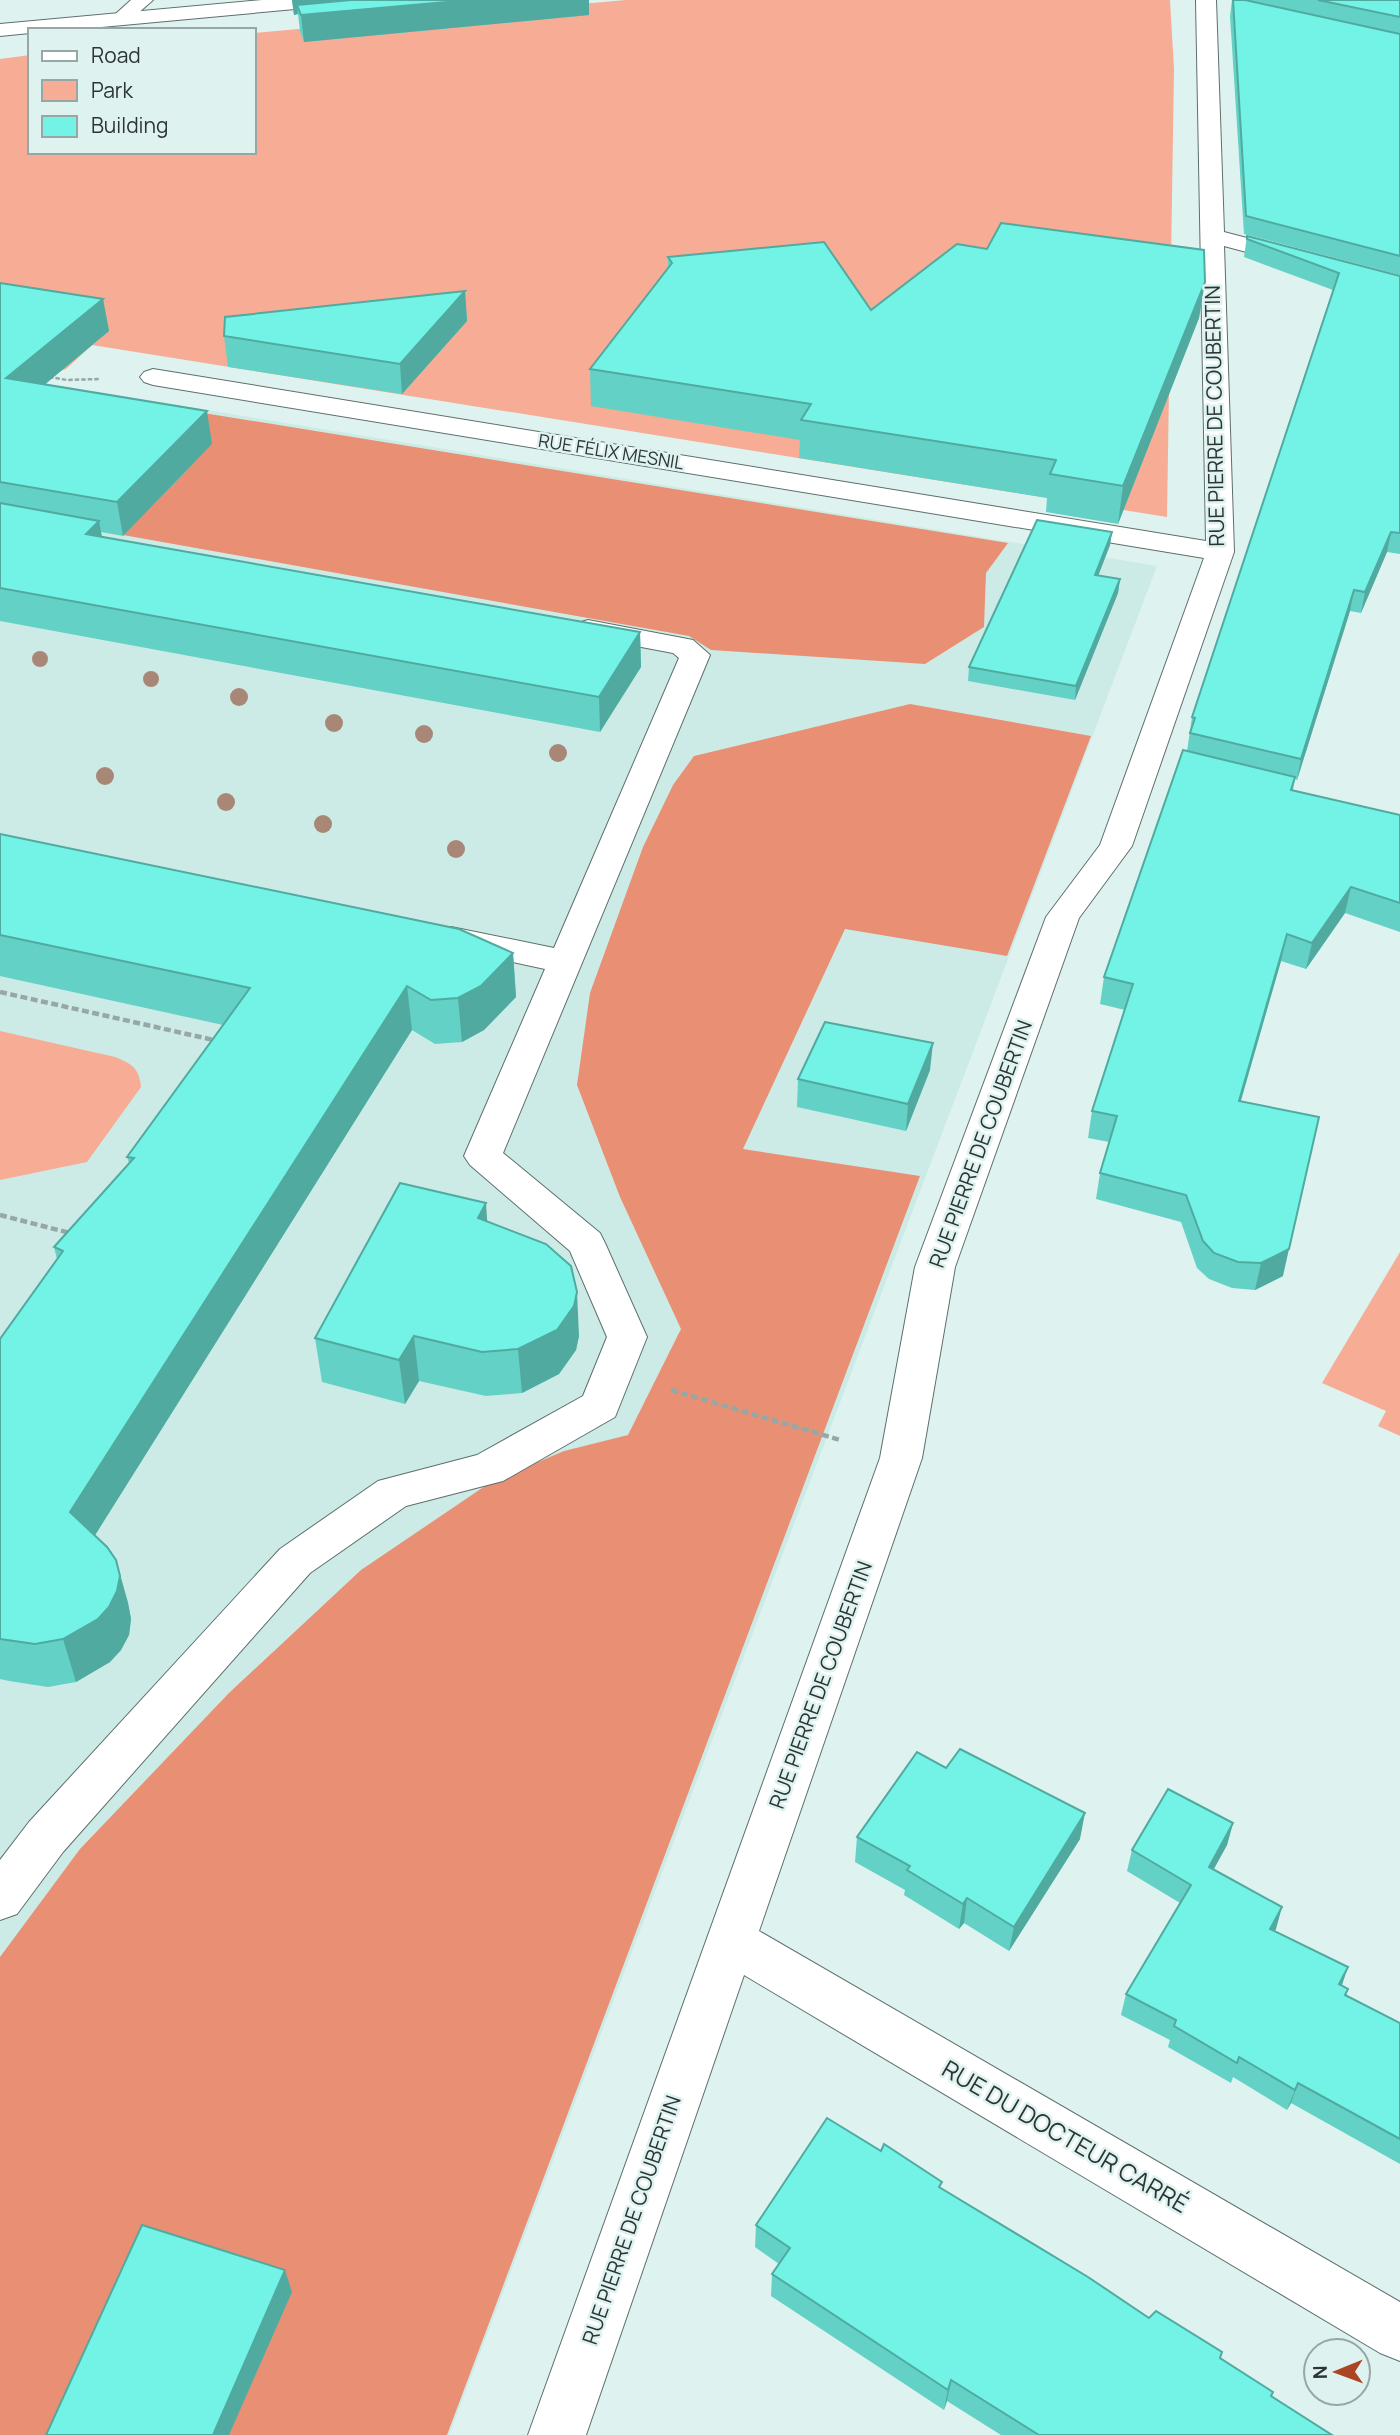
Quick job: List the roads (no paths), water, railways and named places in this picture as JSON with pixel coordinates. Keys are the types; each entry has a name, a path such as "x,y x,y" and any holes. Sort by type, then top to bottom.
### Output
{"street":[{"path":"120,19 144,0"},
{"name":"RUE PIERRE DE COUBERTIN","path":"557,2435 901,1458 935,1268 1063,917 1116,846 1159,760 1220,552 1211,238 1211,4"},
{"path":"66,28 220,9"},
{"path":"0,30 220,9 330,10"},
{"path":"264,26 330,10"},
{"path":"0,36 28,32"},
{"path":"1211,238 1230,239 1400,286"},
{"name":"RUE FÉLIX MESNIL","path":"153,377 1220,552"},
{"path":"0,1898 46,1837 295,1561 393,1493 488,1469 600,1406 627,1337 586,1243 483,1156 695,655 682,646 560,624"},
{"path":"418,931 566,962"},
{"name":"RUE DU DOCTEUR CARRÉ","path":"730,1940 1400,2333"}]}
